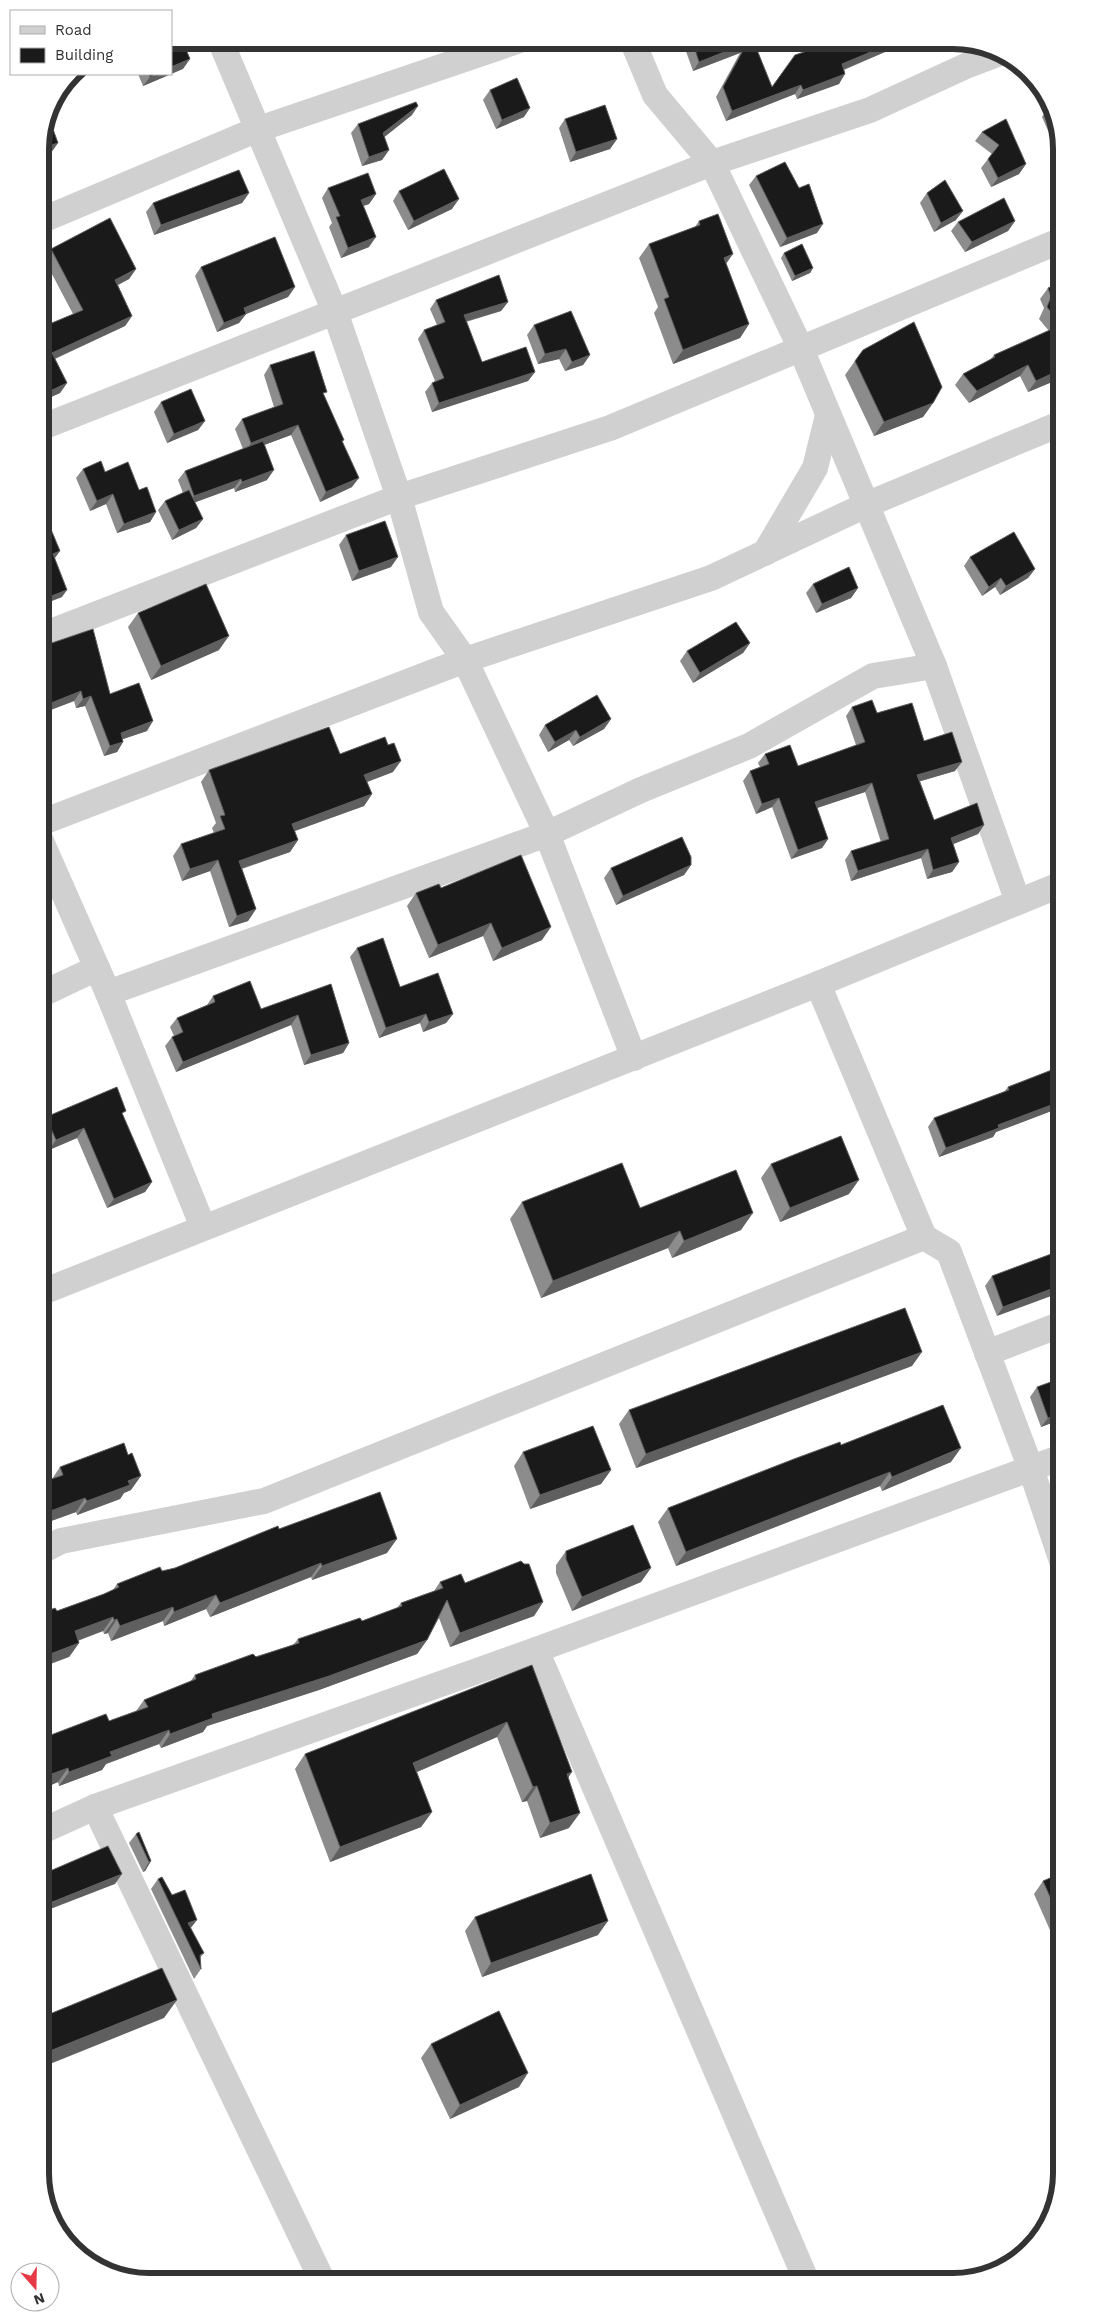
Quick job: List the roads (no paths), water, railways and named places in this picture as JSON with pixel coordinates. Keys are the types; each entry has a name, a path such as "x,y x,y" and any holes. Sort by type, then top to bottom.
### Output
{"street":[{"path":"224,49 256,130 335,312 399,497 431,612 465,660 547,834 634,1058"},
{"path":"49,217 256,130 494,49"},
{"path":"636,49 655,95 712,163 801,349 934,666 1018,902"},
{"path":"49,424 712,163 870,110 991,56"},
{"path":"49,633 399,497 610,428 1053,244"},
{"path":"765,553 814,468 828,415"},
{"path":"49,820 465,660 711,578 866,505 1053,428"},
{"path":"108,993 547,834 641,790 749,746 873,676 934,666"},
{"path":"49,859 108,993 203,1227"},
{"path":"49,1289 634,1058 1053,888"},
{"path":"49,991 97,968"},
{"path":"818,984 924,1237 949,1252 1031,1469 1053,1534"},
{"path":"49,1548 62,1542 264,1501 924,1237"},
{"path":"987,1353 1053,1327"},
{"path":"49,1828 95,1807 536,1650 1053,1460"},
{"path":"536,1650 803,2273"},
{"path":"95,1807 319,2273"}]}
